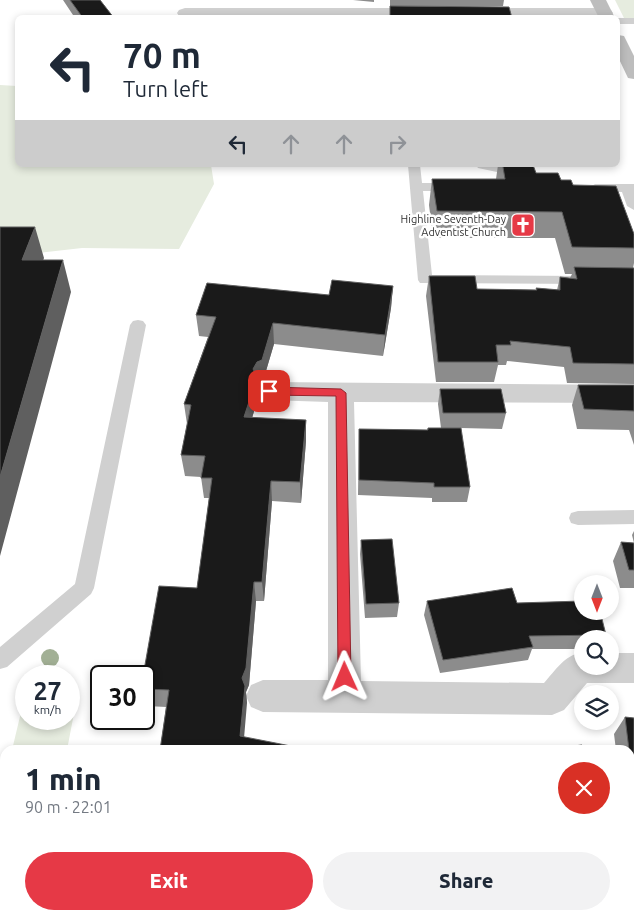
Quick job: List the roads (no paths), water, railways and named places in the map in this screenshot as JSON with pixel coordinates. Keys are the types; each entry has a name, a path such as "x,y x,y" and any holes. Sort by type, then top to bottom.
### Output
{"street":[{"path":"185,13 607,13"},
{"path":"620,44 634,74"},
{"path":"269,391 634,394"},
{"path":"341,393 345,696"},
{"path":"263,696 552,699 578,668 634,668"}],"lane":[{"path":"620,17 634,21"},
{"path":"414,167 424,280 594,281"},
{"path":"492,167 530,175"},
{"path":"416,187 470,187"},
{"path":"587,188 630,188 634,206"},
{"path":"0,660 84,588 138,325"},
{"path":"578,518 634,517"}],"place":[{"name":"Highline Seventh-Day Adventist Church","path":"523,225"}]}
